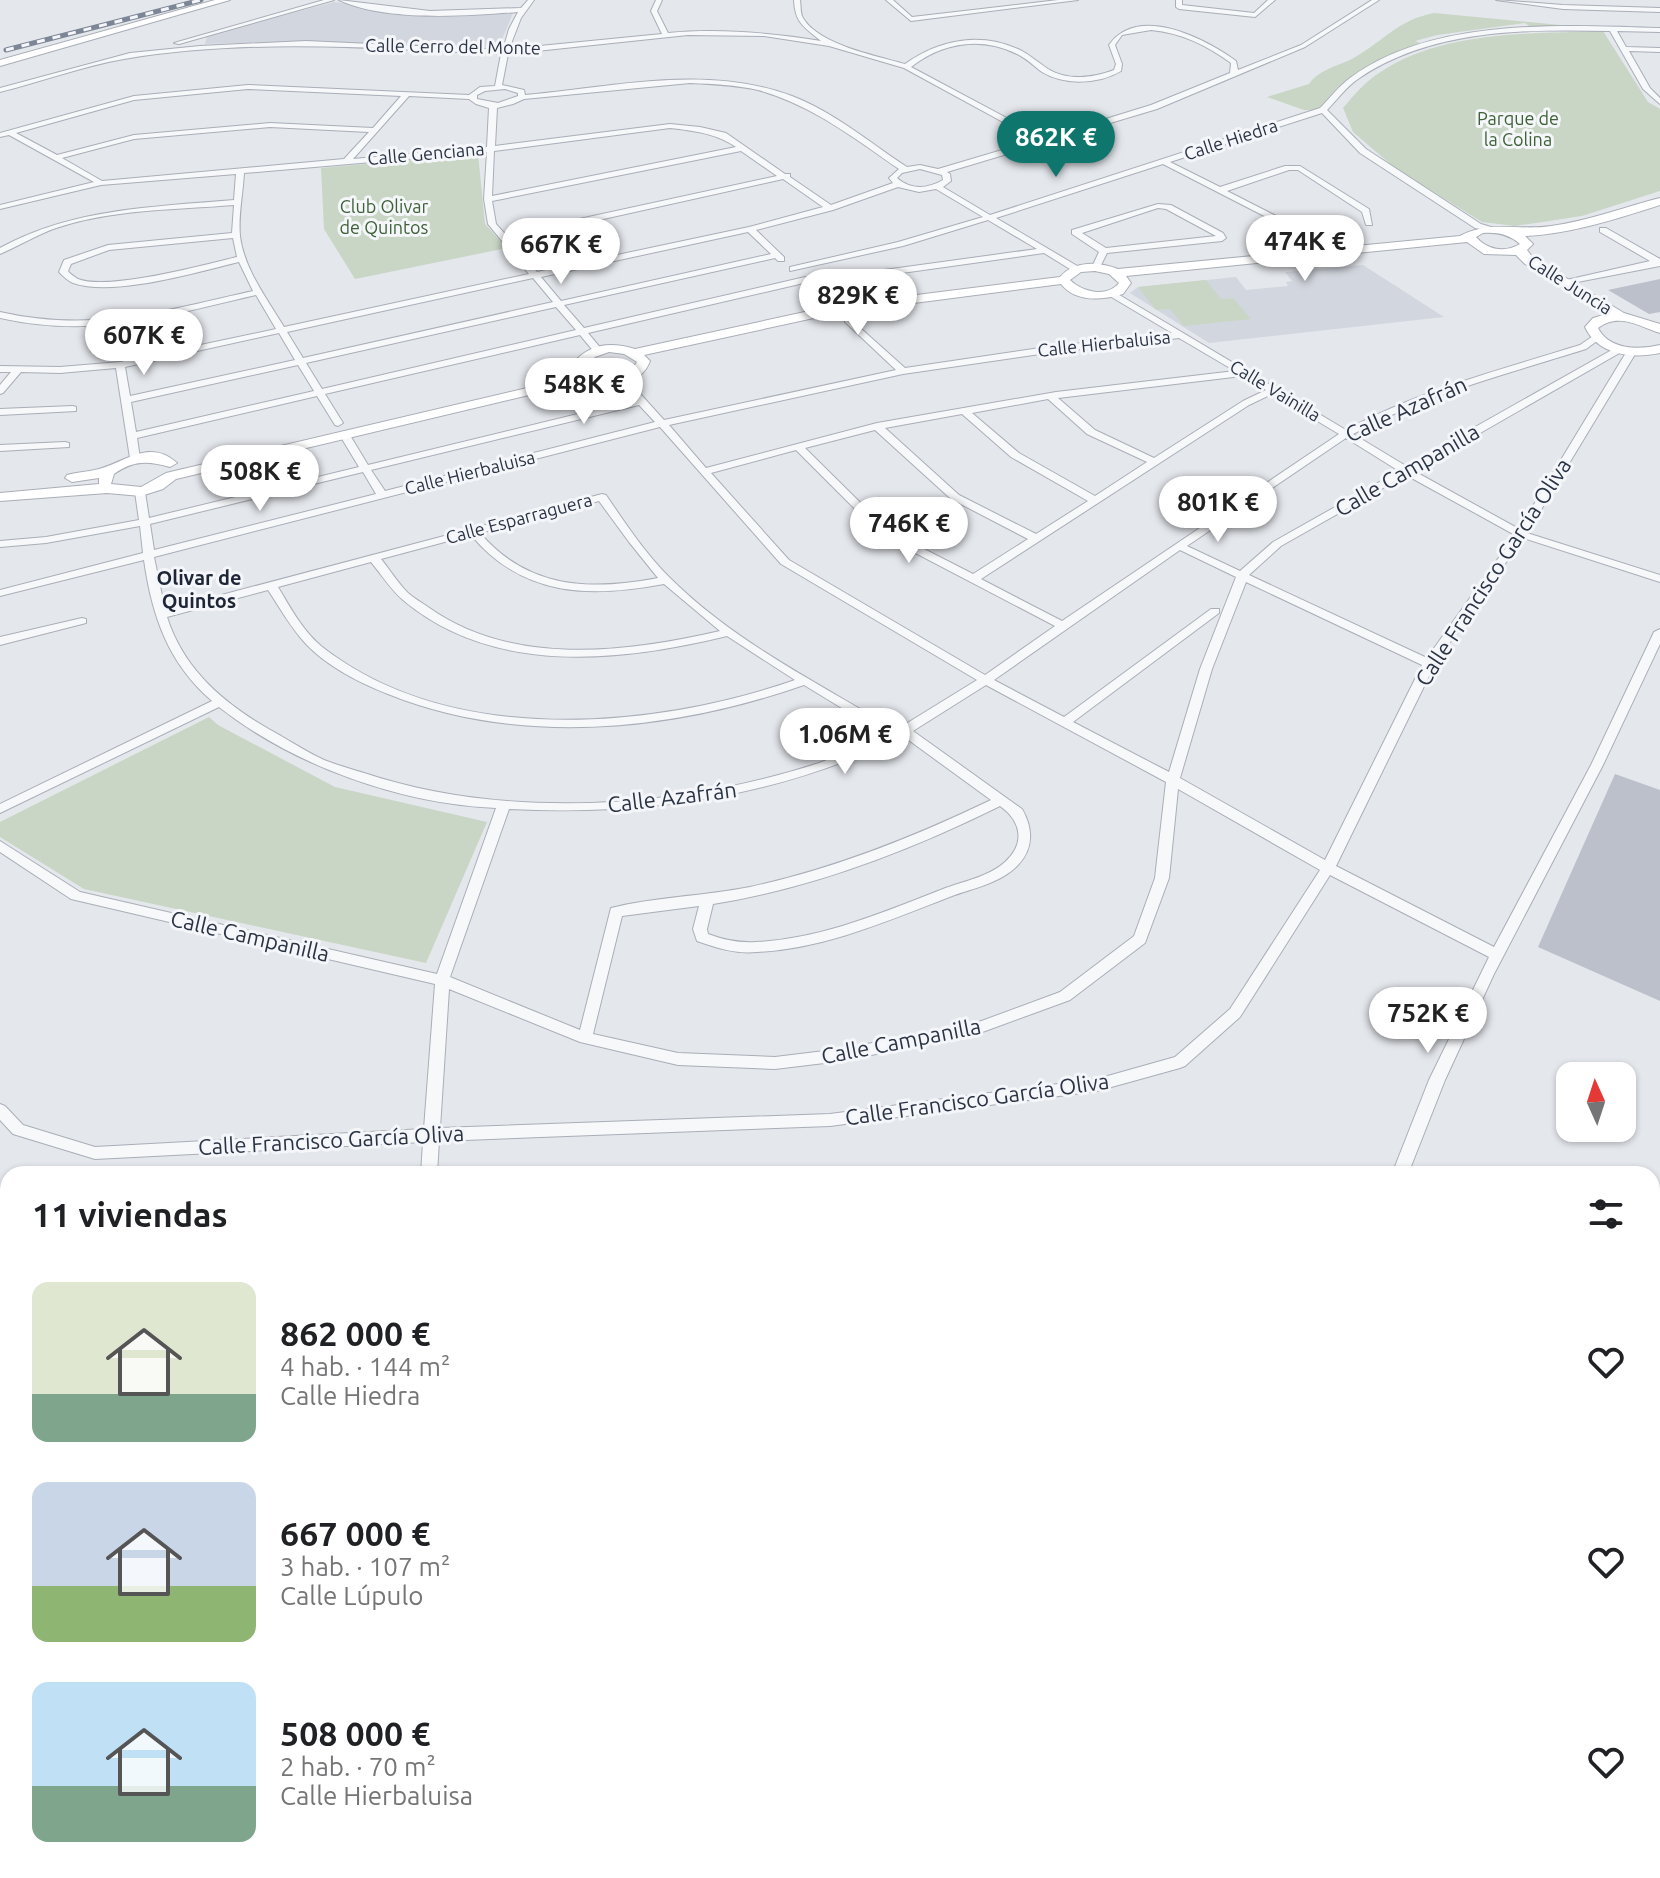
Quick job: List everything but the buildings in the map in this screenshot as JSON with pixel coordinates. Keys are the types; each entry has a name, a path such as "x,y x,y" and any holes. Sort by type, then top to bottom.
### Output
{"main road":[{"path":"113,19 185,0"},
{"path":"0,63 225,0"},
{"path":"1121,278 1479,231 1523,233 1589,221 1660,201"},
{"path":"1479,231 1473,243 1502,253 1660,214"},
{"name":"Calle Juncia","path":"1510,232 1522,238 1522,255 1529,261 1622,317"},
{"path":"1068,284 1076,269 1096,267 1121,278 1484,249"},
{"name":"Calle Juncia","path":"1502,253 1580,300 1600,319"},
{"path":"639,358 837,309 1068,284 1094,295 1119,291 1121,278"},
{"path":"341,429 578,366 583,357 598,351 617,349 639,358 1068,284"},
{"path":"1656,325 1622,317 1600,319 1591,327 1596,338 1626,355 1656,353"},
{"path":"0,484 90,477 108,480 122,492 140,492 159,485 170,469 589,377 622,379 638,372 639,358"},
{"path":"578,366 589,377"},
{"path":"0,497 108,480 135,458 155,458 170,469"}],"street":[{"path":"0,90 331,0"},
{"path":"342,0 430,13 520,10"},
{"path":"498,87 505,52 520,10 531,0"},
{"path":"659,0 654,11 666,35"},
{"path":"797,0 798,15 830,44"},
{"path":"889,0 911,19 1075,0"},
{"path":"1179,0 1179,7 1255,15 1272,0"},
{"path":"898,184 895,174 905,169 928,167 941,171 1154,107 1303,46 1376,0"},
{"path":"1499,0 1563,7 1660,10"},
{"path":"1612,28 1647,89 1660,102"},
{"path":"906,67 936,46 970,41 1002,45 1059,77 1101,78 1117,71 1119,64 1112,45 1120,34 1158,29 1200,38 1234,62 1254,65"},
{"path":"798,38 813,30"},
{"name":"Calle Hiedra","path":"793,269 900,244 988,218 1323,110 1354,79 1387,58 1446,40 1518,30 1660,30"},
{"name":"Calle Cerro del Monte","path":"124,57 200,48 306,43 505,52 666,35 727,33 798,38 830,44 906,67 1044,141"},
{"path":"199,37 200,48"},
{"path":"1624,49 1660,51"},
{"path":"1234,62 1234,74"},
{"path":"472,97 480,104 493,106 514,102 522,97 672,80 741,84 806,105 905,169"},
{"path":"4,133 114,102 158,95 262,87 472,97 483,89 498,87 517,89 522,97"},
{"path":"347,161 406,95"},
{"path":"493,106 488,199 490,220 598,351"},
{"path":"1323,110 1363,151 1479,231"},
{"path":"55,158 134,137 240,127 282,124 374,130"},
{"name":"Calle Genciana","path":"0,206 101,183 490,149 670,126 712,131 745,148 830,208"},
{"path":"4,133 101,183"},
{"path":"488,199 745,148"},
{"path":"1163,161 1338,251"},
{"path":"1220,190 1288,168 1300,168 1366,211 1369,223"},
{"path":"240,171 236,235 242,259 258,292 382,495"},
{"path":"0,369 17,371 120,365 750,229 830,208 898,184 921,189 938,187 947,181 941,171"},
{"path":"505,238 787,176"},
{"path":"938,187 1076,269"},
{"path":"0,251 32,234 82,219 236,202"},
{"path":"1158,206 1168,207 1222,238 1104,251 1075,232 1158,206"},
{"path":"750,229 837,309"},
{"path":"1603,230 1659,262"},
{"path":"236,235 108,248 67,262 63,272 66,278 79,284 96,285 146,279 242,259"},
{"path":"131,436 807,281 1043,251"},
{"path":"1096,267 1104,251"},
{"path":"127,400 777,255"},
{"path":"1565,283 1659,262"},
{"path":"0,315 26,323 94,325 258,292"},
{"name":"Calle Vainilla","path":"1111,293 1345,435 1521,534 1660,579"},
{"path":"848,320 903,371"},
{"name":"Calle Hierbaluisa","path":"0,593 661,424 903,371 1181,335"},
{"name":"Calle Azafrán","path":"140,492 160,615 180,659 218,703 274,742 325,765 403,790 504,805 618,806 711,795 814,770 900,732 987,681 1179,546 1345,435 1428,394 1583,347 1596,338"},
{"name":"Calle Campanilla","path":"0,846 76,896 442,980 585,1038 678,1059 775,1063 841,1055 977,1028 1065,996 1140,939 1162,878 1173,780 1206,669 1243,574 1277,544 1405,470 1626,355"},
{"name":"Calle Francisco García Oliva","path":"0,1110 18,1130 95,1153 432,1135 830,1120 1097,1085 1180,1062 1235,1013 1328,868 1429,664 1521,534 1626,355"},
{"path":"120,365 135,458"},
{"path":"0,391 17,371"},
{"path":"705,471 877,426 1050,396 1246,373"},
{"path":"622,379 785,562 987,681 1173,780 1328,868 1498,955"},
{"path":"975,578 1246,403 1274,390"},
{"path":"1050,396 1091,432 1154,462"},
{"path":"0,544 46,540 145,522 642,401"},
{"path":"0,412 73,409"},
{"path":"964,411 1015,455 1094,500"},
{"path":"877,426 955,497 1037,539"},
{"path":"0,448 65,445"},
{"path":"798,447 885,533 1063,626"},
{"name":"Calle Esparraguera","path":"160,615 602,497 640,550 667,580 730,632 900,732 1017,812 1025,823 1025,836 1016,858 997,873 880,919 787,943 730,946 710,942 702,937 700,929 707,899"},
{"path":"473,531 495,559 514,570 556,585 619,589 667,580"},
{"path":"1179,546 1429,664"},
{"path":"374,558 403,597 437,620 512,646 603,654 654,649 730,632"},
{"path":"271,585 299,629 342,667 442,709 540,723 633,721 732,706 807,680"},
{"path":"1065,722 1215,611"},
{"path":"0,641 82,621"},
{"path":"1403,1166 1437,1080 1597,765 1660,632"},
{"path":"0,809 218,703"},
{"path":"585,1038 616,912 707,899 801,879 925,837 1000,801"},
{"path":"430,1166 442,980 504,805"}],"shaded area":[{"path":"334,2 435,16 513,13 499,47 492,50 316,41 205,44 212,34"},
{"path":"1363,265 1444,317 1209,343 1130,293 1138,287 1236,277 1246,290 1288,286 1286,282 1292,281 1285,272"}],"green space":[{"path":"1434,13 1591,28 1533,29 1525,23 1437,35 1415,41 1428,46 1371,70 1323,110 1304,110 1267,97 1309,84 1319,74 1357,56 1401,25"},
{"name":"Parque de la Colina","path":"1603,31 1648,102 1660,109 1660,191 1582,216 1515,226 1482,222 1395,168 1353,132 1343,108 1379,73 1430,49 1488,37"},
{"name":"Club Olivar de Quintos","path":"478,154 485,224 507,248 355,279 324,229 321,168"},
{"path":"1206,280 1221,299 1233,298 1251,319 1184,326 1170,309 1156,310 1138,287"},
{"path":"209,717 218,725 335,787 487,822 426,963 84,889 0,837 0,822"}],"railway":[{"path":"6,50 201,0"}],"district":[{"name":"Olivar de Quintos","path":"199,590"}]}
